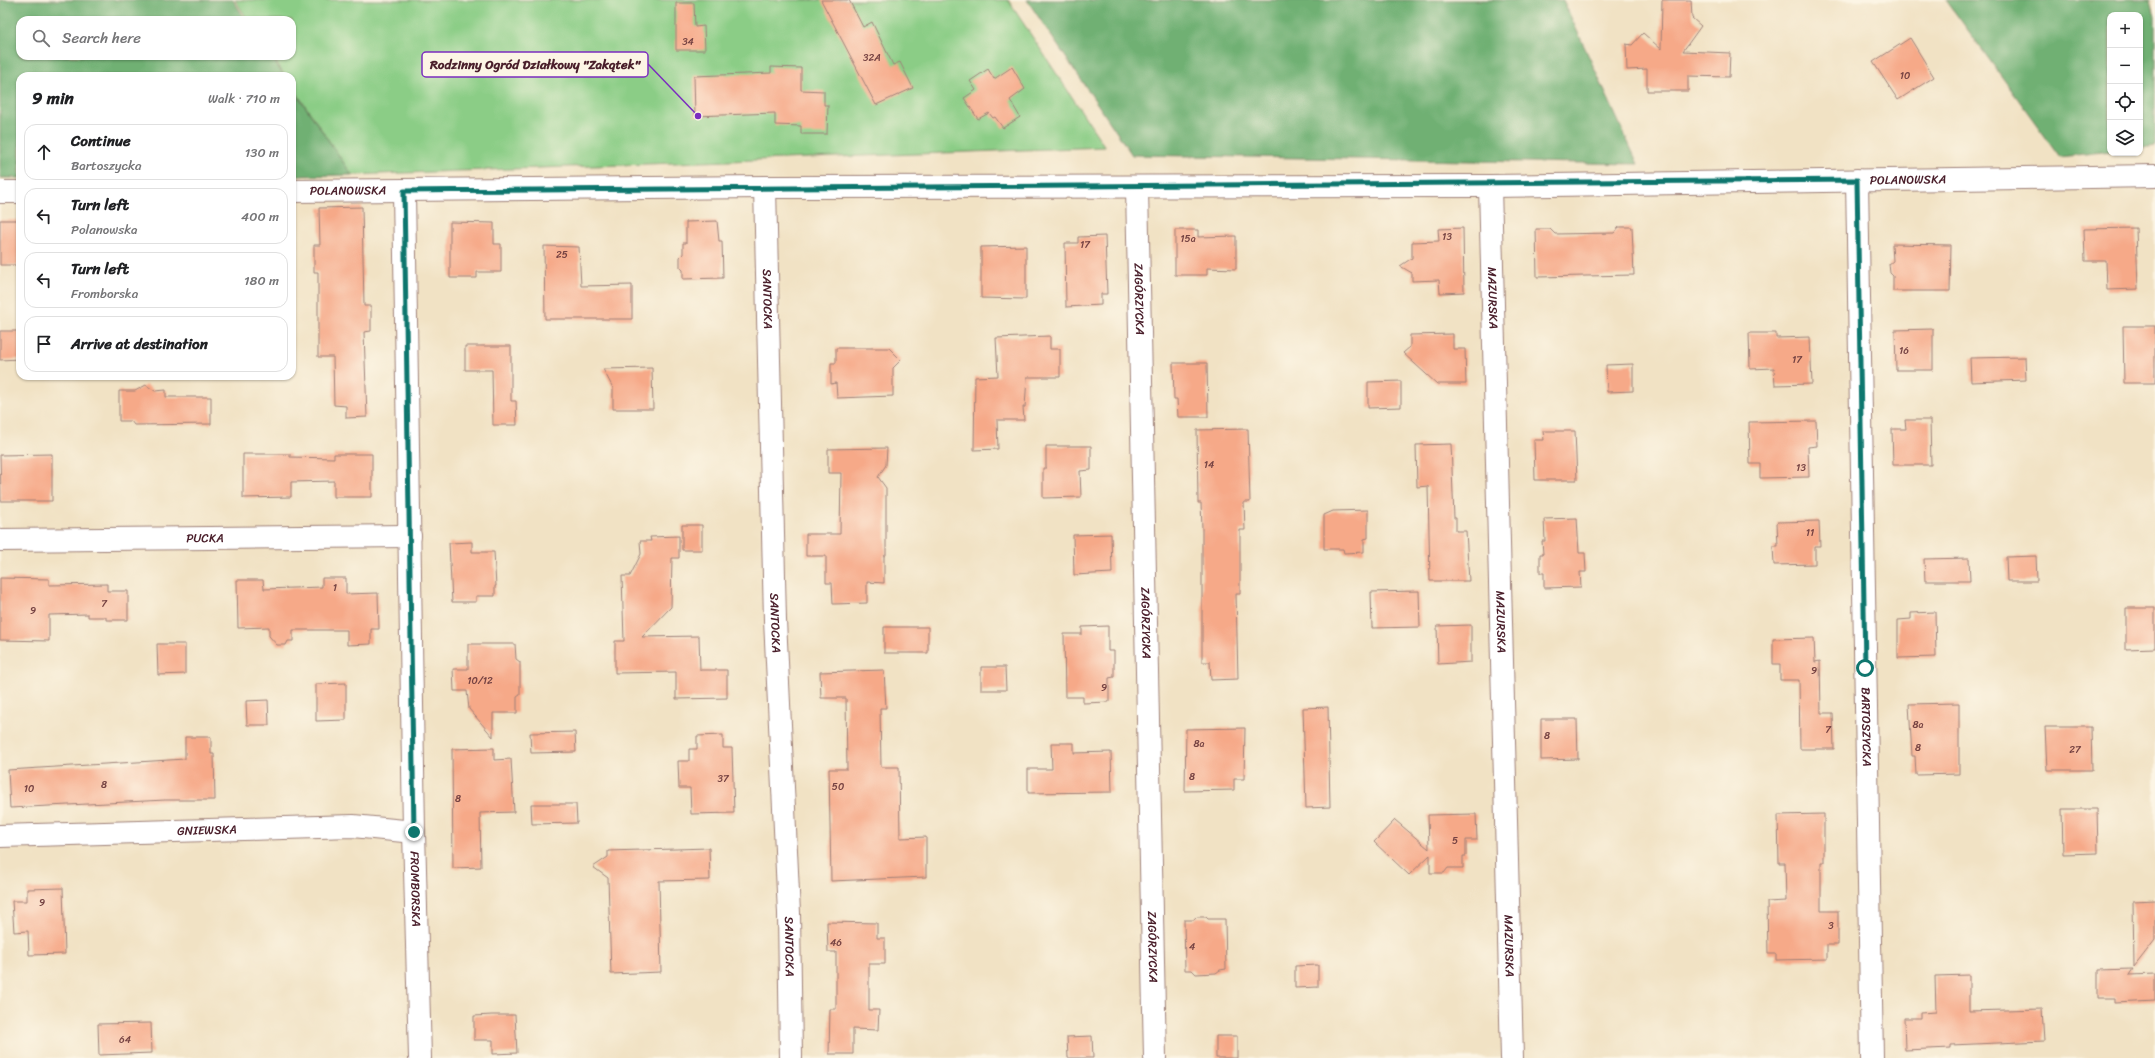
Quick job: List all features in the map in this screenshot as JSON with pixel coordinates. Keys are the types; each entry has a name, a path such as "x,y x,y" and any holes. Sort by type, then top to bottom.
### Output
{"street":[{"name":"POLANOWSKA","path":"296,192 765,187 1137,188 1490,186 2155,176"},
{"name":"BARTOSZYCKA","path":"1857,180 1872,1058"},
{"name":"MAZURSKA","path":"1490,186 1512,1058"},
{"name":"SANTOCKA","path":"765,187 775,620 789,913 791,1058"},
{"name":"ZAGÓRZYCKA","path":"1137,188 1155,1058"},
{"name":"FROMBORSKA","path":"404,191 414,832 420,1058"},
{"path":"0,192 16,192"},
{"name":"PUCKA","path":"0,540 410,536"},
{"name":"GNIEWSKA","path":"0,836 353,826 414,832"}],"green space":[{"path":"0,0 233,0 243,16 16,16 16,60 274,60 281,72 16,72 16,178 0,178"},
{"path":"235,0 1008,0 1105,147 352,175 296,92 296,72 282,72 275,60 296,60 296,16 245,16"},
{"path":"1027,0 1563,0 1638,164 1132,155"},
{"path":"1946,0 2151,0 2155,16 2155,146 2143,148 2143,12 2107,12 2107,151 2060,157"},
{"path":"296,93 352,175 296,176"}],"building":[{"path":"821,0 849,0 863,27 872,22 893,65 900,62 913,88 876,105"},
{"path":"1662,0 1691,0 1692,18 1701,26 1683,51 1730,53 1729,77 1688,76 1688,91 1647,91 1647,69 1627,70 1626,44 1632,45 1643,33 1661,49"},
{"path":"676,3 694,3 695,27 704,26 705,50 676,50"},
{"path":"1910,38 1934,77 1898,100 1873,62"},
{"path":"771,67 801,68 801,90 824,91 824,105 828,105 827,134 801,134 801,126 775,125 775,113 695,116 694,76 771,73"},
{"path":"1012,67 1025,89 1010,100 1020,117 1003,128 995,117 993,118 989,113 978,119 964,98 976,90 970,81 988,69 994,79"},
{"path":"362,207 364,306 371,306 371,331 364,332 367,417 346,418 346,406 334,405 333,357 318,357 318,272 314,272 314,245 320,245 319,208"},
{"path":"0,220 16,220 16,265 0,265"},
{"path":"717,221 719,241 722,241 723,278 683,279 683,270 680,267 680,257 683,254 683,243 686,243 686,222"},
{"path":"450,222 494,223 494,244 501,244 501,272 477,272 477,278 450,278"},
{"path":"1619,227 1632,227 1634,275 1537,277 1536,229 1550,229 1555,234 1614,233"},
{"path":"1463,228 1464,292 1440,293 1439,280 1412,281 1412,273 1400,266 1412,258 1412,242 1439,241 1438,229"},
{"path":"2136,228 2138,289 2107,290 2106,261 2085,261 2084,229"},
{"path":"1175,230 1198,230 1198,237 1236,236 1236,269 1207,268 1207,275 1175,275"},
{"path":"1105,236 1107,294 1101,294 1101,305 1066,307 1065,243 1078,243 1078,237"},
{"path":"1892,244 1951,245 1950,291 1893,291 1893,276 1890,273 1889,264 1893,261"},
{"path":"544,246 579,247 581,286 632,285 632,319 545,319"},
{"path":"1026,246 1026,299 981,298 981,247"},
{"path":"2123,326 2155,326 2155,383 2124,383"},
{"path":"1933,329 1933,370 1896,370 1895,330"},
{"path":"0,331 16,331 16,359 0,360"},
{"path":"1749,333 1776,333 1776,338 1810,337 1812,384 1775,385 1774,368 1750,369"},
{"path":"1453,334 1453,349 1465,349 1466,384 1437,384 1403,353 1410,347 1410,335"},
{"path":"1050,336 1050,349 1060,349 1060,377 1027,377 1025,407 1023,407 1024,420 997,420 998,449 974,450 975,377 998,376 996,338"},
{"path":"465,346 511,346 511,401 516,401 517,425 493,425 492,370 465,370"},
{"path":"836,348 889,348 901,360 893,368 893,396 837,398 836,383 831,384 831,363 836,363"},
{"path":"2025,357 2026,380 1971,382 1970,358"},
{"path":"1173,363 1207,363 1208,417 1178,417 1177,399 1174,399"},
{"path":"1633,364 1633,391 1607,392 1606,365"},
{"path":"652,368 653,409 613,409 613,388 603,369"},
{"path":"1401,381 1401,407 1368,408 1368,382"},
{"path":"146,385 155,391 166,390 166,397 211,397 211,424 134,425 131,421 119,421 119,391 135,391"},
{"path":"1905,420 1930,420 1931,465 1893,465 1892,429 1906,429"},
{"path":"1816,421 1817,446 1808,447 1809,477 1760,478 1760,464 1750,464 1749,422"},
{"path":"1248,429 1250,502 1244,502 1245,530 1240,530 1240,594 1236,594 1238,679 1211,680 1210,662 1202,662 1202,528 1201,503 1198,503 1197,430"},
{"path":"1543,431 1575,431 1577,480 1535,480 1534,440 1544,440"},
{"path":"1451,444 1454,518 1456,518 1456,531 1466,531 1469,581 1430,581 1428,486 1417,487 1416,445"},
{"path":"1046,446 1091,446 1091,470 1080,471 1081,497 1043,498 1043,468 1046,468"},
{"path":"887,448 886,465 878,477 886,488 886,555 884,556 884,583 867,582 867,603 833,604 832,583 826,583 826,556 806,556 806,534 840,534 841,473 828,473 828,449"},
{"path":"52,454 52,501 1,501 0,455"},
{"path":"243,454 290,454 290,457 334,458 334,454 372,454 372,497 334,497 334,481 291,482 291,497 243,498"},
{"path":"1368,510 1368,538 1364,539 1364,552 1344,553 1343,549 1324,549 1324,515 1333,511"},
{"path":"1577,518 1579,553 1585,553 1586,572 1580,572 1581,587 1544,588 1544,573 1540,573 1540,554 1543,554 1542,541 1545,541 1544,519"},
{"path":"1819,521 1820,546 1815,546 1815,564 1774,565 1773,546 1778,546 1777,522"},
{"path":"682,525 702,525 702,550 682,550"},
{"path":"1111,534 1112,573 1074,575 1073,535"},
{"path":"679,536 679,558 672,558 671,607 642,637 699,636 700,670 727,670 727,698 676,699 676,672 615,673 615,641 624,641 622,576 630,576 641,554 640,541 651,541 650,537"},
{"path":"472,542 472,552 494,552 496,586 495,596 476,596 476,602 452,602 449,543"},
{"path":"2036,556 2037,581 2007,581 2006,557"},
{"path":"1969,558 1970,581 1925,581 1924,559"},
{"path":"0,578 49,579 49,585 107,584 107,591 128,591 128,620 106,620 106,617 88,617 88,614 49,615 49,641 0,640"},
{"path":"322,578 346,578 346,594 378,593 379,629 371,629 371,644 347,645 347,630 293,630 293,641 288,641 286,645 277,645 269,636 269,627 238,628 237,580 263,580 264,589 322,587"},
{"path":"1419,591 1420,627 1372,628 1371,592"},
{"path":"2126,608 2155,608 2155,648 2126,649"},
{"path":"1935,612 1936,657 1898,658 1898,620 1911,619 1911,613"},
{"path":"1471,625 1471,662 1438,664 1437,626"},
{"path":"1108,626 1108,651 1114,651 1114,677 1109,678 1109,702 1083,703 1083,697 1065,697 1064,634 1082,634 1082,627"},
{"path":"884,627 928,627 928,653 884,653"},
{"path":"1814,638 1815,662 1820,661 1821,713 1833,713 1834,749 1800,749 1799,680 1780,680 1780,664 1773,664 1773,639"},
{"path":"157,644 185,644 185,674 158,675"},
{"path":"468,644 515,644 516,659 520,662 520,695 517,697 517,713 493,713 493,737 469,709 467,691 454,691 453,669 468,669"},
{"path":"981,667 1005,667 1006,690 981,690"},
{"path":"884,670 886,708 880,708 881,767 899,767 900,838 926,837 926,877 831,881 829,769 847,769 846,698 821,698 820,672"},
{"path":"346,683 346,720 316,721 316,684"},
{"path":"268,700 269,725 247,725 246,701"},
{"path":"1959,703 1959,774 1916,775 1915,756 1912,756 1909,704"},
{"path":"1328,707 1330,807 1306,808 1303,708"},
{"path":"1541,719 1577,719 1578,759 1541,760"},
{"path":"2045,727 2091,727 2092,770 2047,770"},
{"path":"1245,728 1244,779 1234,779 1234,790 1185,791 1186,729"},
{"path":"575,732 576,752 531,753 530,733"},
{"path":"723,735 723,748 732,748 734,813 691,814 690,788 679,788 678,761 689,761 689,749 697,749 697,736"},
{"path":"185,737 211,737 211,754 214,754 215,800 165,800 10,808 8,770 185,759"},
{"path":"1051,743 1074,743 1074,753 1111,752 1112,792 1028,793 1028,769 1052,769"},
{"path":"494,748 494,760 511,759 514,812 480,813 481,867 453,868 452,749"},
{"path":"531,804 576,804 577,823 532,824"},
{"path":"2062,809 2097,809 2098,853 2063,854"},
{"path":"1476,814 1477,840 1466,840 1466,856 1463,856 1463,868 1448,868 1444,873 1430,873 1430,855 1409,875 1374,842 1395,820 1429,849 1428,815"},
{"path":"1824,814 1824,862 1821,862 1821,911 1838,911 1838,945 1827,945 1827,959 1776,960 1776,954 1768,954 1767,902 1786,901 1785,863 1779,863 1778,815"},
{"path":"709,848 710,880 659,881 661,972 611,974 608,878 593,867 608,857 608,851"},
{"path":"63,888 65,954 29,955 28,931 14,932 12,901 27,901 27,889"},
{"path":"2155,900 2155,940 2134,967 2133,901"},
{"path":"1197,917 1206,917 1208,919 1225,919 1226,969 1220,970 1216,973 1196,974 1192,970 1185,970 1184,920 1194,920"},
{"path":"827,922 877,923 877,938 885,938 885,964 869,964 869,1010 879,1010 878,1030 853,1029 853,1054 829,1054 830,1009 836,1009 836,952 828,952"},
{"path":"1318,965 1318,987 1295,988 1295,966"},
{"path":"2133,969 2129,975 2155,974 2155,1001 2115,1003 2115,998 2098,998 2098,970"},
{"path":"1969,975 1969,1011 2042,1009 2044,1041 1951,1045 1951,1048 1905,1050 1904,1018 1920,1018 1920,1013 1936,1012 1935,976"},
{"path":"515,1015 517,1053 493,1054 493,1040 474,1040 474,1016"},
{"path":"151,1023 152,1053 99,1055 98,1024"},
{"path":"1092,1036 1093,1058 1068,1058 1067,1037"},
{"path":"1216,1036 1237,1036 1237,1058 1216,1058"}],"place":[{"name":"Rodzinny Ogród Działkowy \"Zakątek\"","path":"698,116"}],"route":[{"path":"414,832 404,191 765,187 1147,188 1490,186 1857,180 1865,668"}]}
